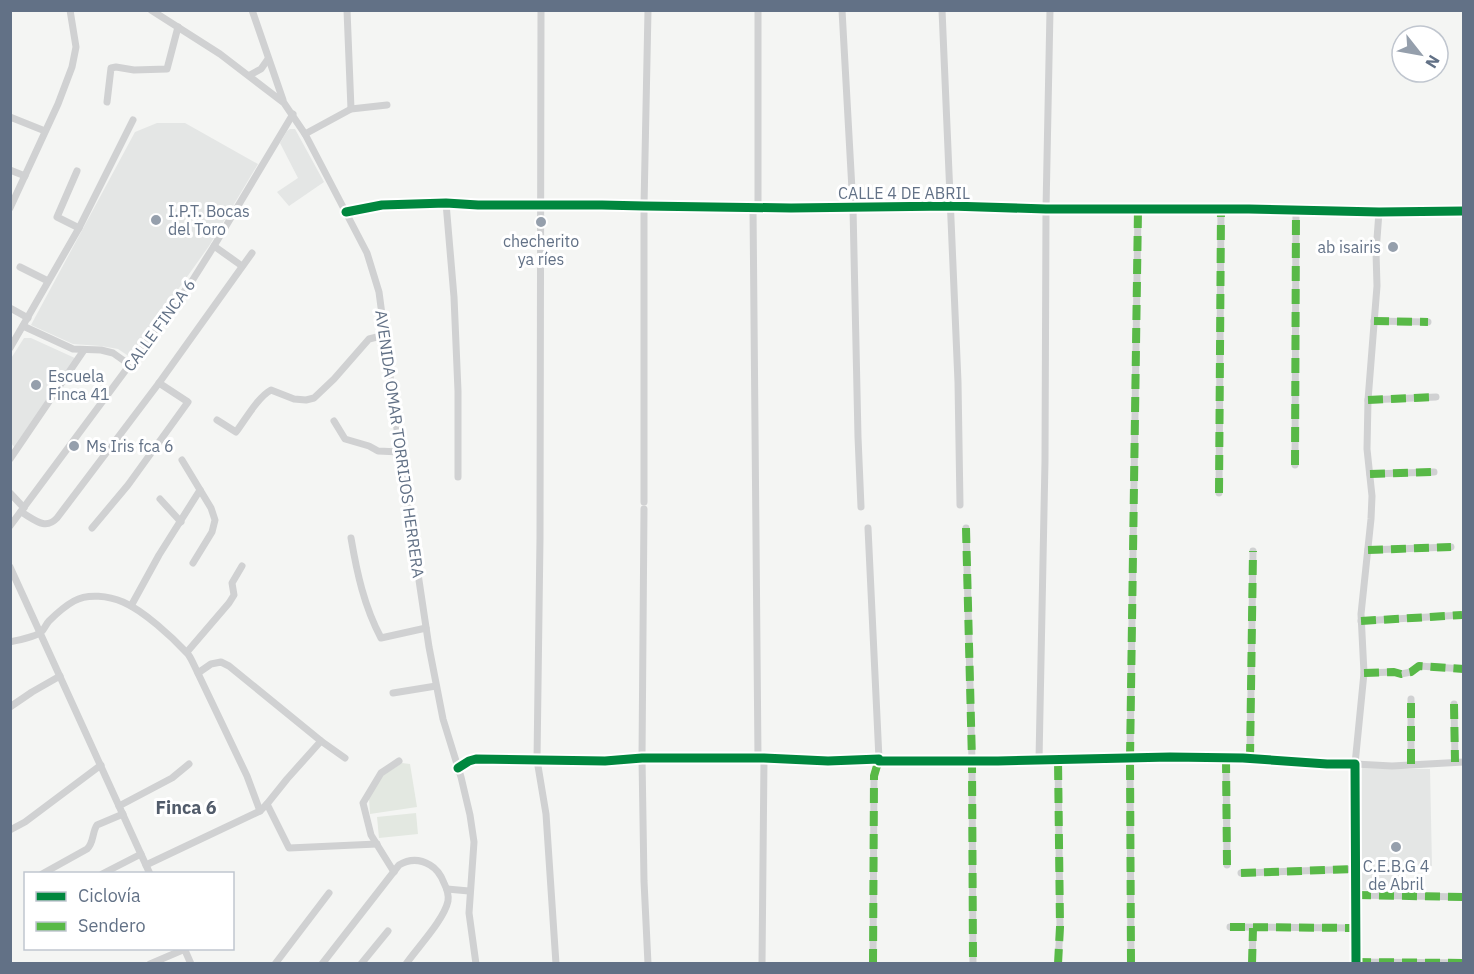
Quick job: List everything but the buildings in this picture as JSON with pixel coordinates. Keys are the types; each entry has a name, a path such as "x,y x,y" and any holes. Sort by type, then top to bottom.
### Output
{"street":[{"path":"10,208 72,67 76,47 70,10"},
{"name":"AVENIDA OMAR TORRIJOS HERRERA","path":"151,10 220,54 284,103 305,134 367,253 374,271 379,292 400,452 436,686 470,815 474,842 469,913 476,963"},
{"path":"252,10 284,103"},
{"path":"347,10 351,109"},
{"path":"541,10 540,538 537,760 546,814 556,963"},
{"path":"648,10 644,207 642,758 648,963"},
{"path":"758,10 755,207 762,963"},
{"path":"842,10 853,208 861,507"},
{"path":"942,10 958,382 960,505"},
{"path":"1039,760 1050,10"},
{"path":"107,102 111,68 167,69 178,27"},
{"path":"250,75 261,69 268,59"},
{"path":"305,134 351,109 387,105"},
{"name":"CALLE FINCA 6","path":"10,526 192,281 293,114"},
{"path":"10,117 45,131"},
{"path":"10,348 78,228 133,120"},
{"path":"10,170 25,176"},
{"path":"77,171 57,217 78,228"},
{"path":"446,203 458,391 458,477"},
{"name":"CALLE 4 DE ABRIL","path":"346,212 382,205 446,203 478,206 853,208 950,206 1046,209 1464,211"},
{"path":"1131,963 1130,759 1138,209"},
{"path":"1219,493 1221,209"},
{"path":"1295,465 1296,210"},
{"path":"1379,212 1376,252 1377,286 1368,400 1368,449 1372,496 1361,621 1364,673 1355,764 1356,963 1464,963"},
{"path":"214,246 242,266"},
{"path":"10,493 23,510 42,524 51,524 159,383 252,253"},
{"path":"20,267 48,281"},
{"path":"12,309 27,318"},
{"path":"1374,321 1428,322"},
{"path":"23,326 73,349 113,353 130,365"},
{"path":"217,420 236,432 260,400 271,390 294,399 314,398 369,339 385,334"},
{"path":"10,459 84,350"},
{"path":"92,528 128,485 188,402 159,383"},
{"path":"1368,400 1436,397"},
{"path":"334,421 345,439 378,451 400,452"},
{"path":"182,460 211,508 215,520 212,532 193,563"},
{"path":"1370,474 1434,472"},
{"path":"130,606 200,490"},
{"path":"160,499 181,522"},
{"path":"868,528 879,759 874,776 873,963"},
{"path":"966,528 972,761 973,963"},
{"path":"351,538 359,583 381,638 426,628"},
{"path":"1368,550 1451,547"},
{"path":"1250,759 1253,551"},
{"path":"187,652 229,603 234,595 231,583 242,566"},
{"path":"10,567 150,872"},
{"path":"10,642 41,633 48,622 76,599 92,596 107,597 130,606 163,629 187,652 247,776 260,811"},
{"path":"1361,621 1462,615"},
{"path":"198,673 211,664 221,662 229,666 345,758"},
{"path":"1364,673 1394,672 1401,674 1411,672 1419,666 1464,669"},
{"path":"10,707 60,676"},
{"path":"393,693 436,686"},
{"path":"1411,699 1411,764"},
{"path":"1454,704 1455,762"},
{"path":"146,865 260,811 321,741"},
{"path":"458,768 476,759 605,761 642,758 761,758 828,761 1226,758 1392,766 1464,762"},
{"path":"1226,758 1227,865"},
{"path":"1058,759 1060,927 1058,963"},
{"path":"394,872 371,835 363,803 381,773 399,761"},
{"path":"118,806 172,778 189,764"},
{"path":"11,826 25,822 101,765"},
{"path":"267,804 289,848 377,844"},
{"path":"44,872 90,847 97,825 123,814"},
{"path":"104,872 141,854"},
{"path":"322,963 404,862 425,862 438,872 443,880 448,899 442,915 405,963"},
{"path":"1241,873 1356,869"},
{"path":"447,889 470,891"},
{"path":"275,963 329,893"},
{"path":"1356,895 1464,897"},
{"path":"1230,927 1356,928"},
{"path":"1252,963 1253,928"},
{"path":"361,963 388,931"},
{"path":"150,963 182,950"}],"shaded area":[{"name":"I.P.T. Bocas del Toro","path":"157,123 185,123 258,164 209,246 130,357 118,349 73,344 31,325 135,132"},
{"path":"290,129 295,129 324,182 289,206 277,192 298,178 280,143"},
{"name":"Escuela Finca 41","path":"24,338 31,338 77,359 16,449 11,443 10,360"},
{"path":"402,763 410,764 417,807 370,814 369,798 383,775"},
{"name":"C.E.B.G 4 de Abril","path":"1362,768 1430,769 1432,866 1403,868 1405,892 1360,890"},
{"path":"416,813 418,834 379,838 377,817"}],"marked path":[{"path":"1131,964 1130,759 1138,209"},
{"path":"1219,493 1221,209"},
{"path":"1295,465 1296,210"},
{"path":"1374,321 1428,322"},
{"path":"1368,400 1436,397"},
{"path":"1370,474 1434,472"},
{"path":"966,528 972,761 973,964"},
{"path":"1368,550 1451,547"},
{"path":"1250,759 1253,551"},
{"path":"1361,621 1462,615"},
{"path":"1364,673 1394,672 1401,674 1411,672 1419,666 1464,669"},
{"path":"1411,699 1411,764"},
{"path":"1454,704 1455,762"},
{"path":"1226,758 1227,865"},
{"path":"873,964 874,776 879,759"},
{"path":"1058,759 1060,927 1058,964"},
{"path":"1241,873 1356,869"},
{"path":"1356,895 1464,897"},
{"path":"1230,927 1356,928"},
{"path":"1252,964 1253,928"},
{"path":"1356,962 1464,963"}],"cycle path":[{"path":"346,212 382,205 446,203 791,208 950,206 1046,209 1464,211"},
{"path":"458,768 476,759 605,761 642,758 998,761 1170,757 1355,764 1356,964"}],"place":[{"name":"I.P.T. Bocas del Toro","path":"156,220"},
{"name":"checherito ya ríes","path":"541,222"},
{"name":"ab isairis","path":"1393,247"},
{"name":"Escuela Finca 41","path":"36,385"},
{"name":"Ms Iris fca 6","path":"74,446"},
{"name":"C.E.B.G 4 de Abril","path":"1396,847"}],"district":[{"name":"Finca 6","path":"186,808"}]}
